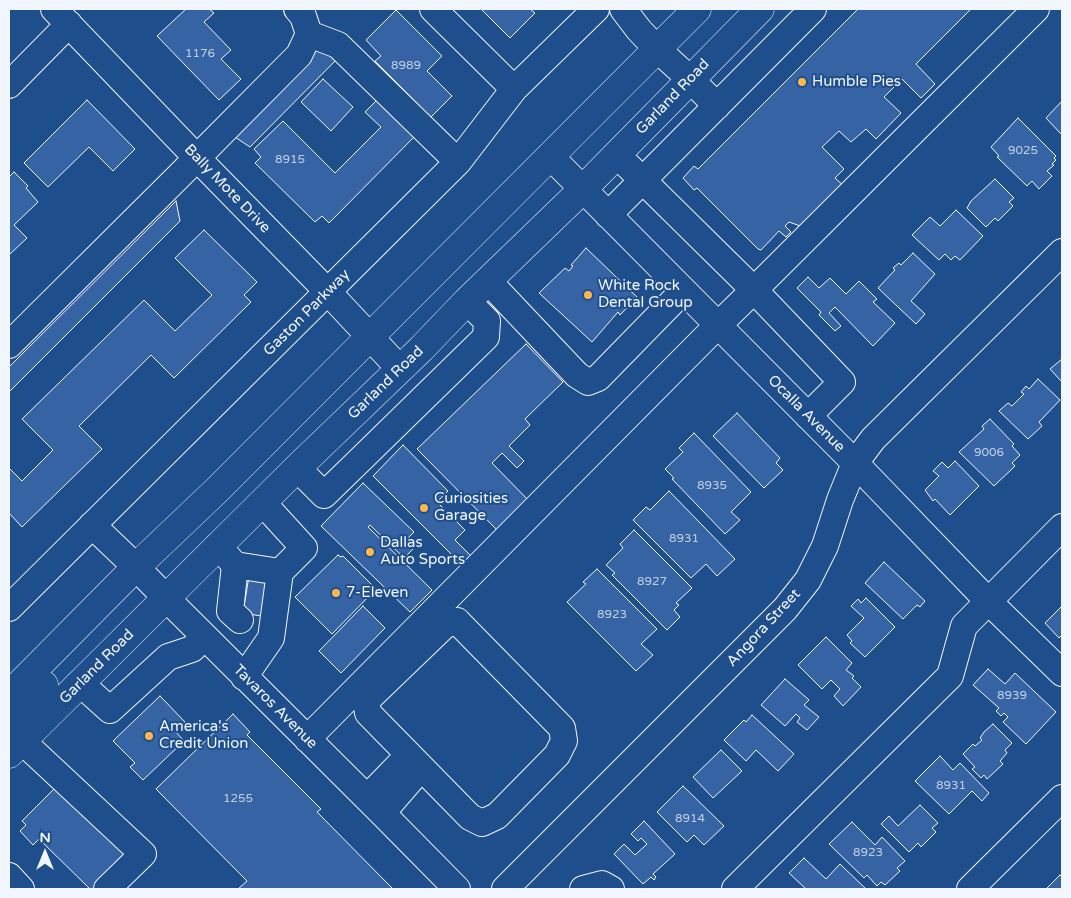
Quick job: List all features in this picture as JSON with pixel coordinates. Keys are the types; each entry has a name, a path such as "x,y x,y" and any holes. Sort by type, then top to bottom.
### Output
{"main road":[{"path":"9,695 136,567 217,490 697,9"},
{"name":"Garland Road","path":"15,747 166,598 227,556 263,503 297,468 582,190 760,9"},
{"path":"15,747 12,730 13,717 42,688 54,650"}],"street":[{"path":"9,345 299,54 309,34 303,16 297,9"},
{"path":"432,9 514,89"},
{"name":"Gaston Parkway","path":"9,608 458,162 514,89 596,9"},
{"path":"623,9 656,48 717,106"},
{"path":"608,215 814,9"},
{"path":"307,739 717,325 1036,9"},
{"path":"9,85 62,17"},
{"name":"Bally Mote Drive","path":"62,17 400,368"},
{"path":"309,34 338,45 458,162"},
{"path":"617,155 754,290 842,382 808,416"},
{"name":"Ocalla Avenue","path":"550,156 855,463 988,601 1062,673"},
{"name":"Angora Street","path":"506,889 785,610 808,580 825,546 840,500 855,463 873,439 1062,252"},
{"path":"488,281 577,375 588,382 598,378 683,290"},
{"path":"297,468 316,503 486,337 486,321 468,301"},
{"path":"421,349 446,374"},
{"path":"370,397 396,424"},
{"path":"333,433 359,461"},
{"path":"244,677 272,638 272,624 280,572 304,548 263,503"},
{"name":"Tavaros Avenue","path":"92,525 457,889"},
{"path":"735,889 950,676 964,626 1062,526"},
{"path":"272,624 240,620 230,611 227,556 280,572"},
{"path":"80,683 110,710 168,657 210,643 240,620"},
{"path":"457,621 562,728 564,742 557,755 497,816 482,823 470,817 416,762 368,713 366,701 445,625 457,621"},
{"path":"15,747 143,854 107,889"},
{"path":"374,806 400,764 416,762"},
{"path":"970,889 1062,798"},
{"path":"9,876 21,889"},
{"path":"583,889 602,884 611,889"}],"building":[{"path":"186,9 209,9 214,13 204,22 231,50 221,59 241,79 219,100 157,36"},
{"path":"481,9 530,9 535,13 510,38"},
{"path":"858,9 971,9 916,64 935,84 921,98 902,79 884,97 901,113 876,139 866,129 851,142 839,131 822,147 844,169 835,178 845,187 806,228 789,222 785,226 791,232 786,237 779,231 761,250 758,249 697,188 694,190 683,178 694,166 698,169"},
{"path":"396,10 442,56 427,71 452,96 431,117 375,61 381,56 366,40"},
{"path":"321,45 340,56 250,147 232,135"},
{"path":"323,79 353,107 331,131 301,102"},
{"path":"381,96 418,133 329,223 322,216 315,222 255,163 261,157 254,149 283,121 335,173 381,127 365,112"},
{"path":"87,100 135,149 113,171 89,147 48,187 24,163"},
{"path":"1062,101 1062,135 1046,118"},
{"path":"1018,118 1056,156 1054,158 1056,160 1052,164 1054,165 1047,171 1052,176 1039,189 1032,181 1027,186 997,157 999,156 991,147"},
{"path":"14,172 28,186 26,188 38,202 14,225 27,238 9,255 9,177"},
{"path":"995,179 1014,198 1009,202 1013,206 998,221 995,218 986,227 967,208 971,201"},
{"path":"176,201 180,221 9,392 9,367"},
{"path":"956,210 983,236 960,260 955,256 951,260 945,254 939,260 912,235 930,217 940,226"},
{"path":"204,230 257,282 244,295 251,302 174,378 151,355 79,426 102,449 22,527 9,513 9,468 22,481 53,450 22,419 144,300 175,331 212,295 175,258"},
{"name":"White Rock Dental Group","path":"586,248 637,297 620,315 618,312 592,342 539,293 565,268 569,271 573,266 571,265"},
{"path":"913,253 935,274 911,301 925,314 916,324 878,288 895,270 893,268 899,263 901,265"},
{"path":"808,277 819,288 830,278 846,294 859,281 877,299 873,302 895,323 873,346 835,307 829,313 841,326 835,331 819,315 821,312 797,288"},
{"path":"526,344 563,382 525,419 530,425 509,446 524,461 517,468 502,453 492,463 531,503 500,533 417,449"},
{"path":"1062,359 1062,382 1050,369"},
{"path":"1038,379 1060,400 1039,422 1042,426 1028,439 999,411 1008,403 1012,406 1024,394 1021,392 1026,386 1029,389"},
{"path":"737,413 780,458 776,463 783,470 764,488 713,436"},
{"path":"990,419 1014,444 1012,446 1020,455 1012,463 1015,466 994,486 959,452 984,429 982,426"},
{"path":"694,433 751,492 731,512 740,520 725,534 672,479 674,478 665,469 683,452 679,448"},
{"name":"Curiosities Garage","path":"403,445 448,491 437,502 465,530 455,540 472,557 463,566 373,476"},
{"path":"955,461 979,486 950,515 935,499 933,501 925,490 939,476 933,471 942,462 948,468"},
{"name":"Dallas Auto Sports","path":"363,483 414,532 408,538 416,546 404,558 370,525 368,527 432,590 410,612 321,526"},
{"path":"669,491 735,559 717,576 706,564 691,578 633,520 646,507 650,510"},
{"path":"634,530 692,588 676,603 679,605 674,610 680,617 667,630 612,575 615,573 606,565 623,548 620,544"},
{"name":"7-Eleven","path":"338,555 343,556 376,589 332,634 295,597"},
{"path":"884,562 925,601 920,607 917,605 903,619 865,583"},
{"path":"597,569 657,629 641,644 653,655 636,671 567,602 586,584 583,582"},
{"path":"249,576 267,579 261,616 243,613"},
{"path":"866,598 895,627 865,657 850,643 852,641 847,635 864,618 851,606 858,599 861,603"},
{"path":"363,606 385,628 341,673 319,651"},
{"path":"1062,606 1062,635 1059,638 1045,623"},
{"path":"826,637 852,663 846,670 854,676 852,678 861,687 843,706 834,696 840,689 831,680 822,689 798,665"},
{"path":"988,669 1005,684 1015,673 1056,712 1026,744 1003,722 1008,717 1004,713 1001,716 996,711 999,708 973,685"},
{"path":"785,679 809,700 804,705 819,717 807,730 797,722 800,718 796,714 785,726 761,705"},
{"name":"America's Credit Union","path":"160,696 185,722 175,731 184,741 143,780 130,767 135,763 113,741"},
{"path":"233,714 250,732 247,735 321,809 317,812 393,889 238,889 247,881 156,789"},
{"path":"752,715 794,754 778,771 756,750 746,761 724,740 744,720 746,722"},
{"path":"993,724 1012,743 1005,750 1007,753 1000,761 1003,764 987,779 984,775 981,778 972,769 975,767 963,754 973,744 975,746 982,740 980,738 984,732"},
{"path":"721,750 742,771 713,798 693,777"},
{"path":"940,756 953,770 960,763 989,793 982,801 972,791 949,814 915,781"},
{"path":"57,786 129,858 97,889 90,889 39,839 33,845 20,831 26,825 22,821"},
{"path":"683,786 724,826 704,845 694,835 687,842 657,812"},
{"path":"920,805 938,823 932,828 936,832 921,847 918,843 909,852 881,824 889,816 898,826"},
{"path":"644,821 675,854 653,874 656,877 654,880 651,877 643,884 614,854 624,844 635,855 647,844 641,838 638,841 631,834"},
{"path":"852,822 875,845 882,837 905,861 897,868 900,871 885,885 881,882 877,886 867,875 864,878 829,844"},
{"path":"804,858 826,879 840,864 866,889 806,889 789,873"},
{"path":"1060,875 1062,877 1062,889 1046,889"}],"place":[{"name":"Humble Pies","path":"802,82"},
{"name":"White Rock Dental Group","path":"588,295"},
{"name":"Curiosities Garage","path":"424,508"},
{"name":"Dallas Auto Sports","path":"370,552"},
{"name":"7-Eleven","path":"336,593"},
{"name":"America's Credit Union","path":"149,736"}]}
